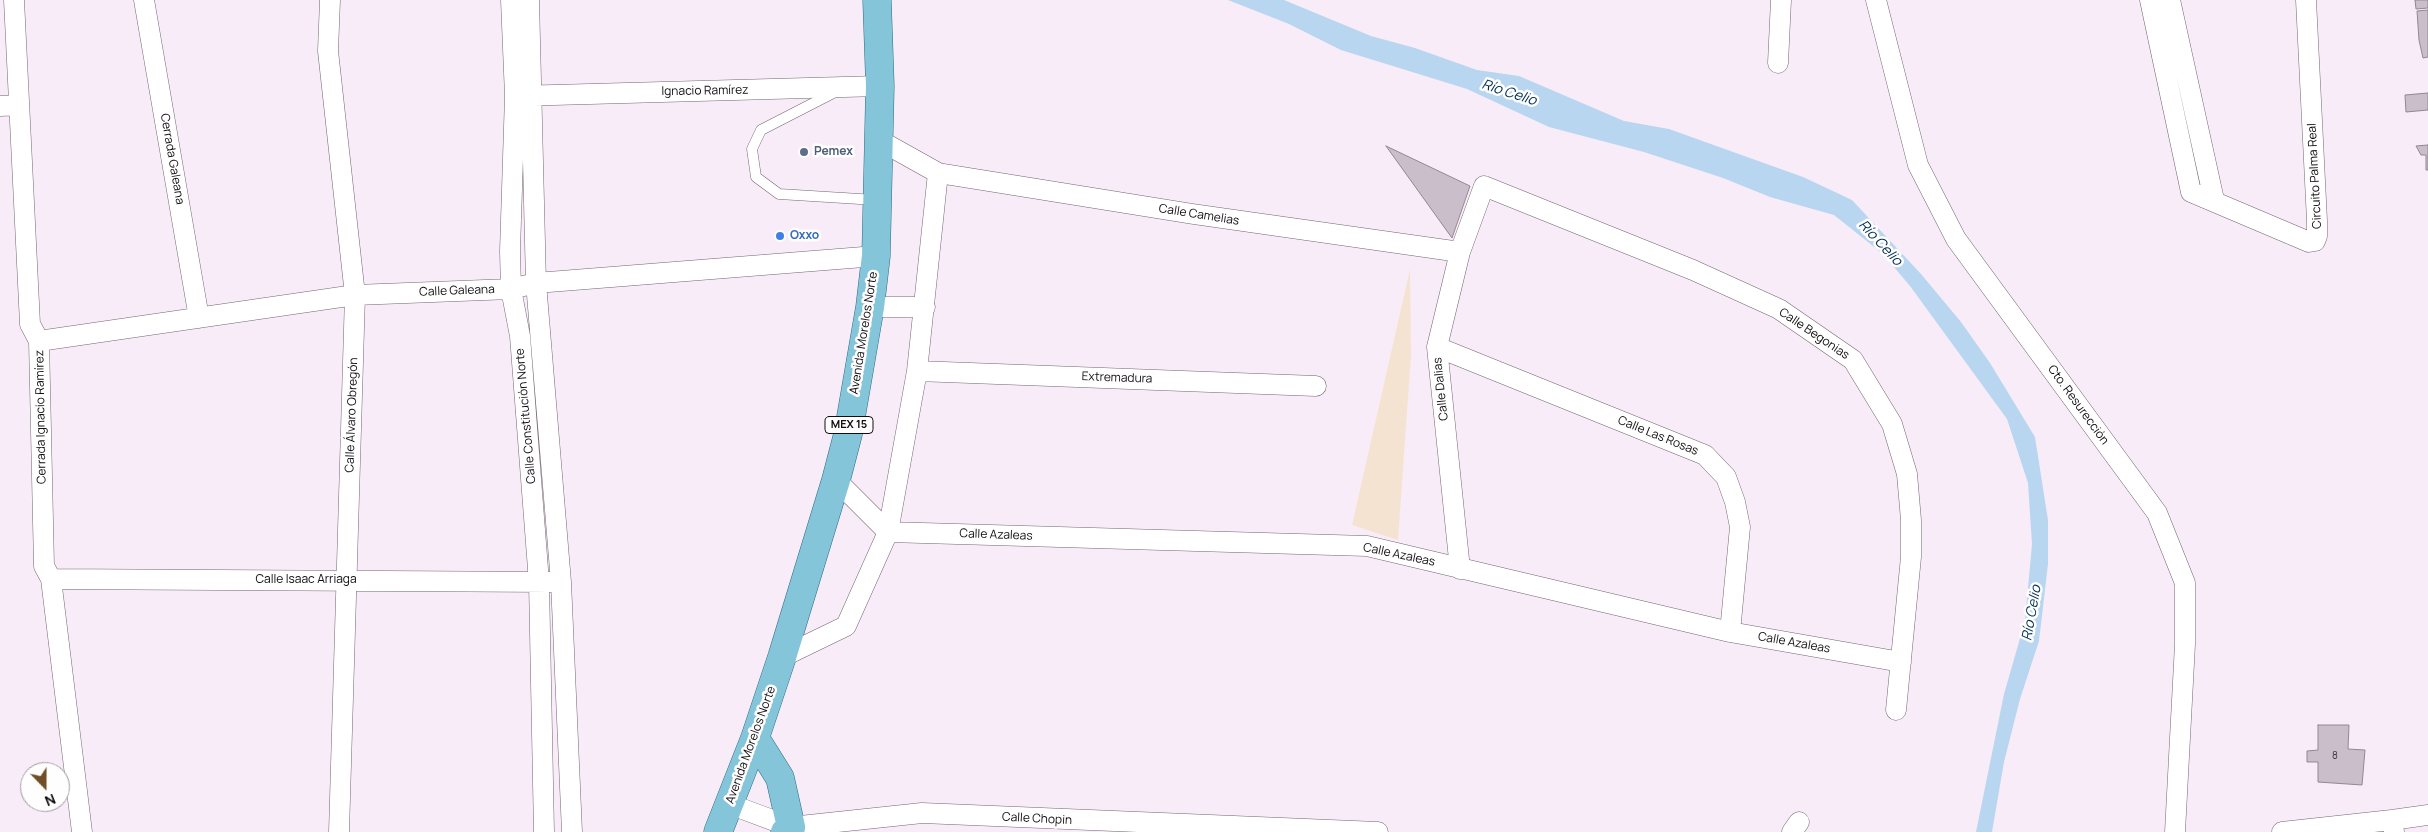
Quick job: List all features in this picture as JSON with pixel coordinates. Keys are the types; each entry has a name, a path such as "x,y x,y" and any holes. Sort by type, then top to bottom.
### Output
{"main road":[{"name":"Avenida Morelos Norte","path":"718,832 755,738 782,657 836,480 848,434 870,307 876,256 880,86 877,0"},
{"path":"755,738 780,778 782,830"}],"street":[{"name":"Cerrada Ignacio Ramírez","path":"14,0 10,105 30,324 39,341 44,566 52,579 82,832"},
{"name":"Cerrada Galeana","path":"144,0 199,318"},
{"name":"Calle Álvaro Obregón","path":"330,0 328,51 355,295 339,832"},
{"name":"Calle Constitución Norte","path":"511,0 523,96 536,283 561,582 572,832"},
{"name":"Calle Constitución Norte","path":"529,0 510,251 512,289 520,336 539,582 544,832"},
{"path":"1778,63 1781,0"},
{"name":"Cto. Resurección","path":"1876,0 1918,165 1956,239 2157,512 2185,583 2186,644 2176,832"},
{"name":"Circuito Palma Real","path":"2150,0 2191,192 2214,200 2309,242 2317,236 2306,0"},
{"path":"2170,0 2214,200"},
{"name":"Ignacio Ramírez","path":"523,96 880,86"},
{"path":"782,657 846,626 888,532 917,371 938,173 879,140"},
{"name":"Calle Camelias","path":"938,173 1203,216 1460,252"},
{"name":"Calle Dalias","path":"1460,569 1437,347 1460,252 1484,186"},
{"name":"Calle Begonias","path":"1484,186 1693,270 1779,309 1853,360 1892,424 1907,474 1911,520 1910,557 1896,710"},
{"name":"Calle Galeana","path":"39,341 355,295 512,289 536,283 876,256"},
{"path":"870,307 925,307"},
{"name":"Calle Las Rosas","path":"1437,347 1705,455 1726,477 1735,502 1740,527 1730,632"},
{"name":"Extremadura","path":"917,371 1316,386"},
{"path":"836,480 888,532"},
{"name":"Calle Azaleas","path":"888,532 1367,546 1730,632 1901,662"},
{"name":"Calle Isaac Arriaga","path":"52,579 561,582"},
{"name":"Calle Chopin","path":"729,804 782,830 922,823 1373,831"},
{"path":"2282,832 2393,826 2428,815"}],"lane":[{"path":"842,88 761,130 752,149 756,177 779,194 878,200"}],"shaded area":[{"path":"1410,269 1411,355 1398,540 1352,525"}],"water":[{"name":"Río Celio","path":"1228,0 1284,0 1371,36 1415,48 1477,70 1519,76 1624,121 1669,129 1803,177 1852,200 1921,274 1961,322 1990,363 2035,437 2048,520 2048,564 2039,641 2020,699 2004,762 1992,832 1976,832 2004,694 2025,621 2032,544 2028,483 2007,419 1910,286 1883,254 1834,215 1770,197 1723,178 1644,152 1549,127 1467,89 1341,50 1289,24"}],"building":[{"path":"2415,0 2428,0 2428,8 2416,9"},
{"path":"2428,10 2428,57 2423,58 2419,40 2417,11"},
{"path":"2428,93 2428,110 2406,112 2405,95"},
{"path":"2428,145 2428,170 2426,170 2426,155 2421,155 2416,146"},
{"path":"1386,146 1470,186 1452,238"},
{"path":"2318,725 2349,725 2348,749 2365,750 2362,785 2318,782 2318,762 2307,762 2307,751 2318,750"}],"place":[{"name":"Pemex","path":"804,152"},
{"name":"Oxxo","path":"780,236"}]}
